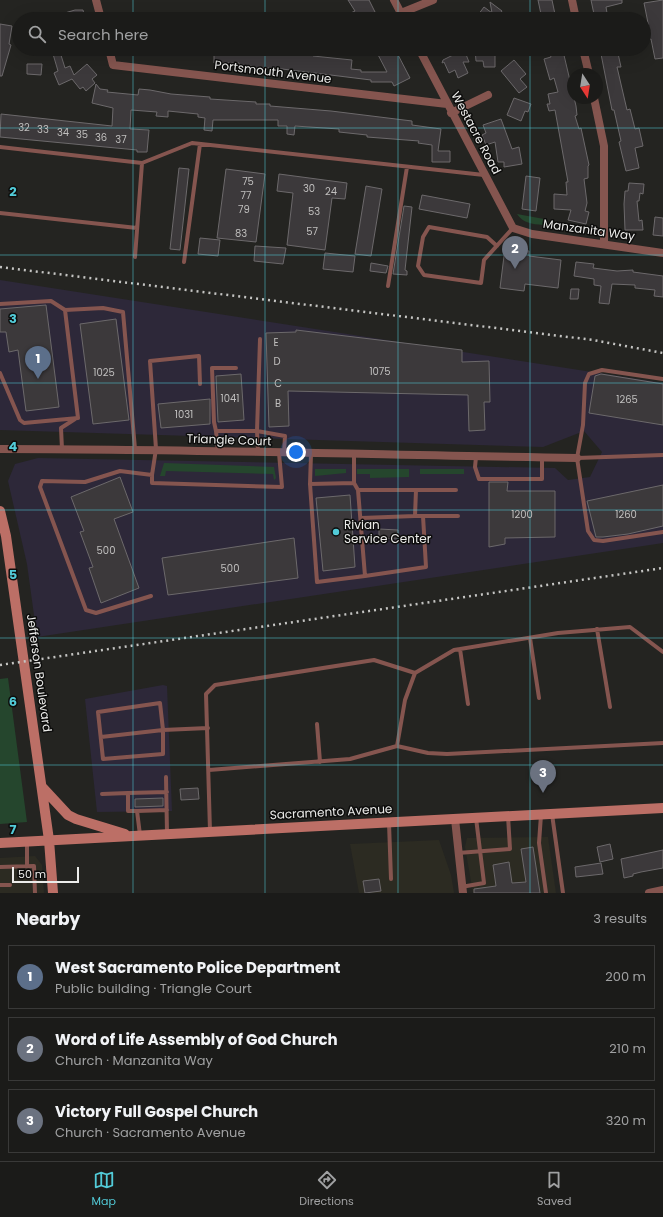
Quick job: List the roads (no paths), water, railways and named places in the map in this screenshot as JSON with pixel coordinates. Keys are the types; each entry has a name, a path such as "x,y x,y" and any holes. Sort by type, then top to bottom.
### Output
{"main road":[{"name":"Jefferson Boulevard","path":"0,511 6,536 42,787 49,840 53,893"},
{"path":"42,787 68,815 76,819 135,835"},
{"name":"Sacramento Avenue","path":"0,843 663,808"}],"street":[{"path":"96,0 99,12"},
{"path":"394,0 400,12"},
{"path":"410,12 433,0"},
{"path":"572,0 575,12"},
{"name":"Portsmouth Avenue","path":"111,56 113,65 447,104"},
{"name":"Westacre Road","path":"423,56 451,113 513,228"},
{"path":"585,56 588,68"},
{"path":"451,113 488,95"},
{"path":"595,104 604,146 604,244"},
{"name":"Manzanita Way","path":"513,228 532,234 663,253"},
{"name":"Triangle Court","path":"0,449 156,449 258,453 577,458"},
{"path":"455,819 462,890"},
{"path":"649,893 663,890"}],"lane":[{"path":"0,147 142,163 192,143 484,175"},
{"path":"184,262 200,144"},
{"path":"135,257 142,163"},
{"path":"388,286 407,167"},
{"path":"0,213 137,228"},
{"path":"496,246 487,237 429,227 423,237 418,266 424,275 481,283 484,260 513,228"},
{"path":"0,304 51,301 65,310 102,308 123,312 135,449"},
{"path":"65,310 78,418"},
{"path":"258,453 257,431 260,339"},
{"path":"200,384 199,356 150,361 156,449 152,483 282,487 282,453 285,436 257,431 216,431"},
{"path":"218,451 214,422 212,368 236,368"},
{"path":"663,379 602,370 589,374 585,383 582,425 577,458 588,531 594,540 603,541 663,532"},
{"path":"0,373 20,420 29,424 78,418"},
{"path":"62,449 61,428 78,418"},
{"path":"311,454 310,484 317,582 426,567 424,516"},
{"path":"354,455 354,483 358,490 365,576"},
{"path":"577,458 663,455"},
{"path":"476,457 475,467 479,479 542,479 542,458"},
{"path":"150,596 96,613 86,610 40,487 42,481 85,482 120,471 152,475"},
{"path":"310,484 354,483"},
{"path":"358,490 456,490"},
{"path":"415,516 416,490"},
{"path":"361,518 458,516"},
{"path":"397,746 405,700 415,673 454,650 530,638 630,627 663,652"},
{"path":"597,630 610,708"},
{"path":"530,638 539,698"},
{"path":"460,649 468,704"},
{"path":"210,832 206,694 215,685 374,660 415,673"},
{"path":"160,703 163,730 163,754 103,759 98,712 160,703"},
{"path":"317,724 320,762"},
{"path":"101,737 163,730 208,728"},
{"path":"209,770 350,759 397,746 428,753 446,754 663,743"},
{"path":"166,777 167,834"},
{"path":"155,792 156,798"},
{"path":"102,794 167,792"},
{"path":"128,793 128,811 156,808 167,810"},
{"path":"144,793 144,798"},
{"path":"135,835 137,811"},
{"path":"541,814 539,843 546,893"},
{"path":"552,814 563,893"},
{"path":"458,853 510,849 508,816"},
{"path":"462,890 484,884 476,818"},
{"path":"389,822 391,879"},
{"path":"26,841 27,866"},
{"path":"0,867 34,866 35,893"},
{"path":"0,885 10,885"}],"railway":[{"path":"0,267 593,340 663,353"},
{"path":"0,665 663,568"}],"place":[{"name":"Word of Life Assembly of God Church","path":"515,269"},
{"name":"West Sacramento Police Department","path":"38,379"},
{"name":"Rivian Service Center","path":"336,532"},
{"name":"Victory Full Gospel Church","path":"543,793"}]}
